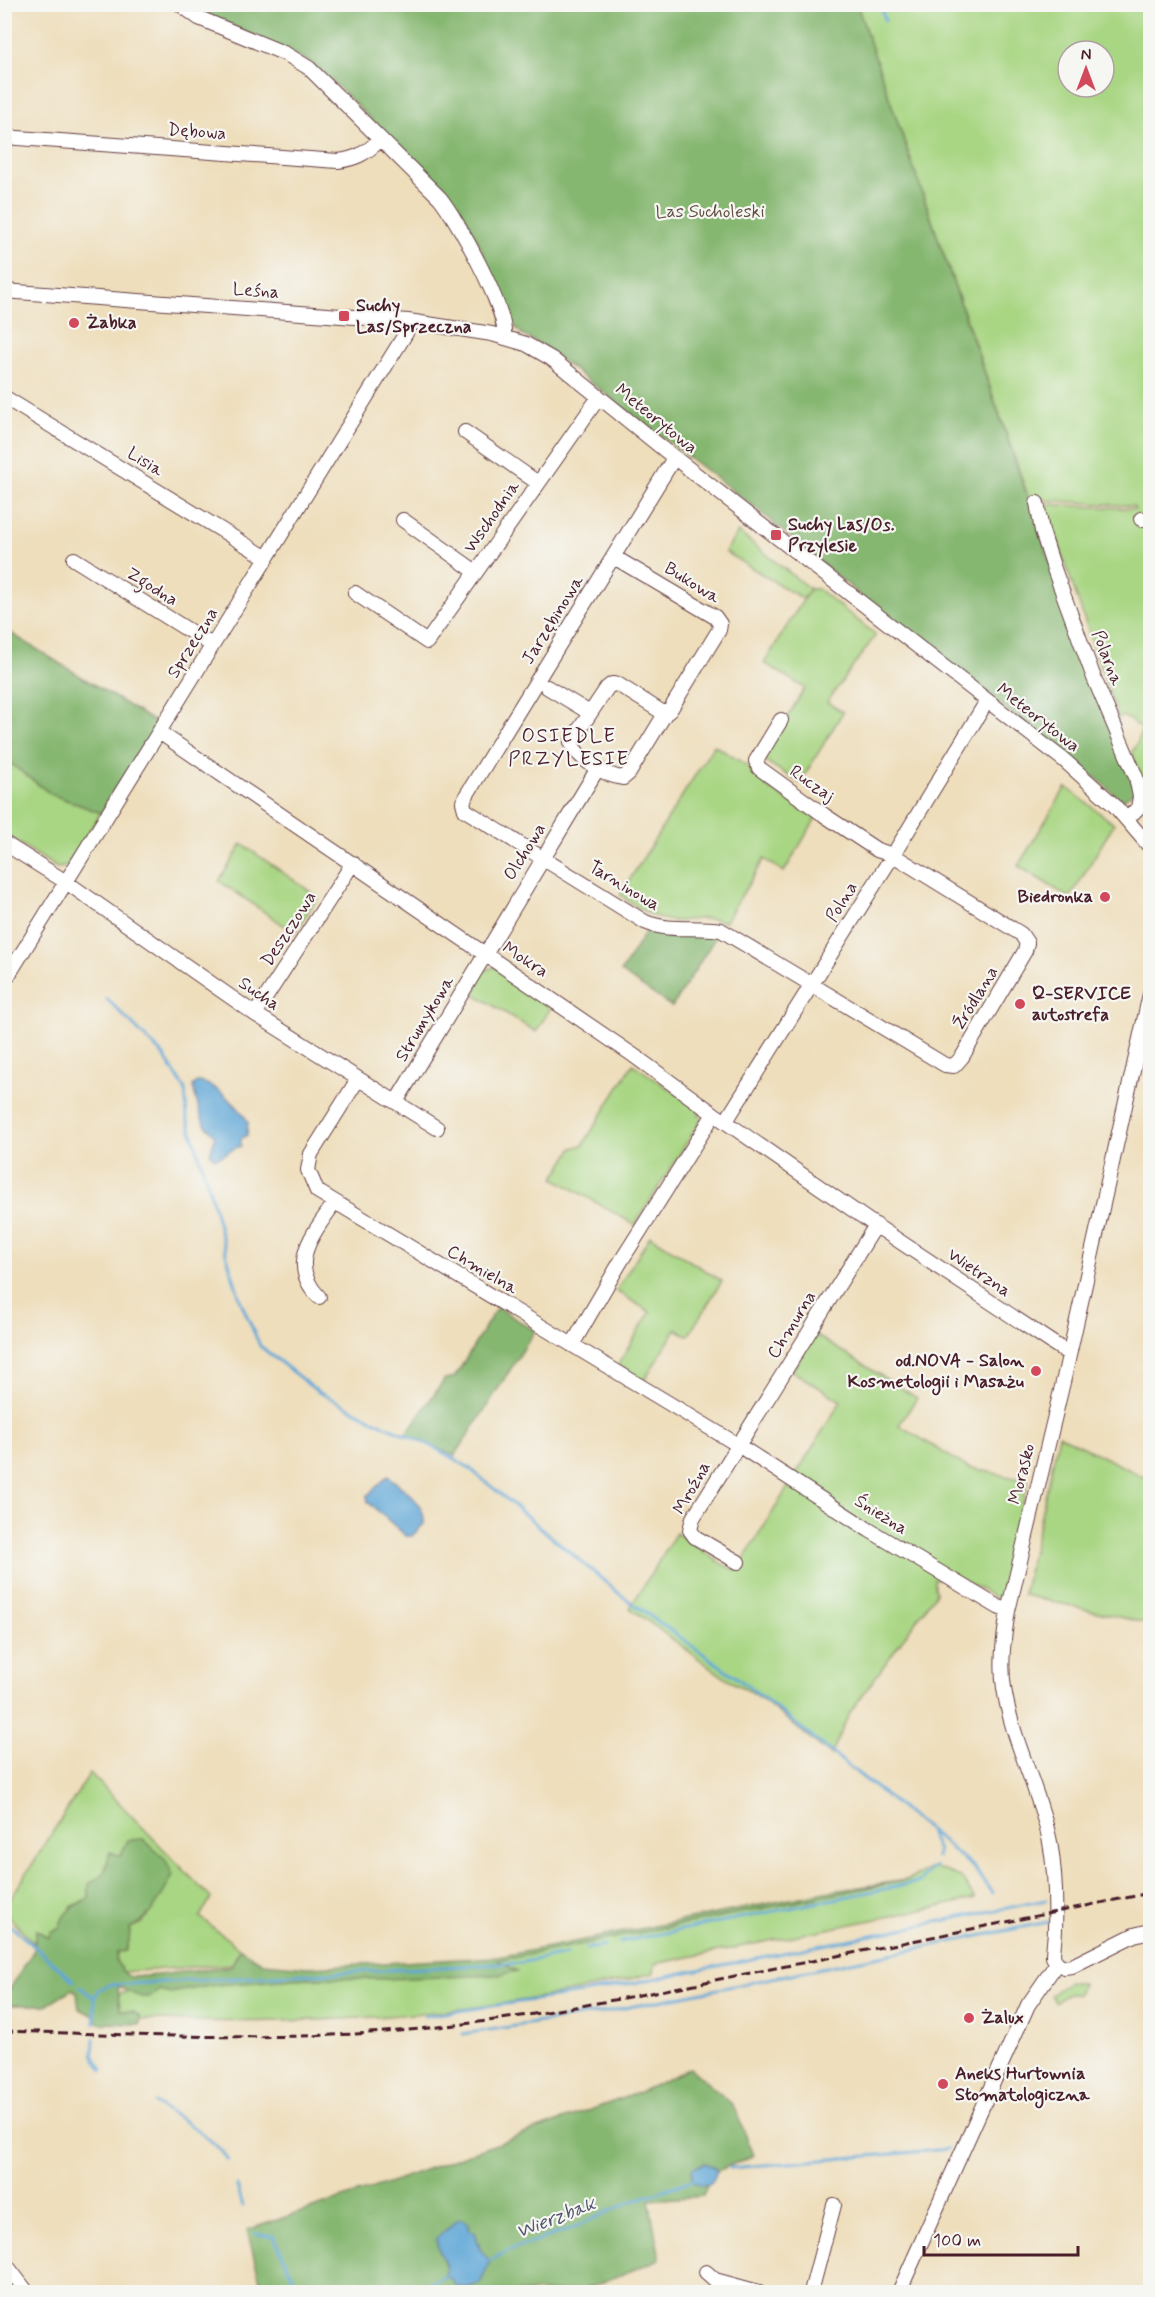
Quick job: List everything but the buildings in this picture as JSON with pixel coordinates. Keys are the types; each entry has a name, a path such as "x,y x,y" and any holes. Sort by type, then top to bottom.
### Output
{"street":[{"path":"180,4 199,18 286,54 309,68 448,208 478,261 503,323 504,336"},
{"name":"Dębowa","path":"4,137 338,161 353,159 380,140"},
{"name":"Leśna","path":"4,291 408,321 504,336"},
{"name":"Sprzeczna","path":"4,982 406,333 408,321"},
{"name":"Meteorytowa","path":"504,336 545,354 598,399 1065,761 1115,806 1150,847"},
{"name":"Lisia","path":"4,396 267,558"},
{"name":"Wschodnia","path":"355,593 427,642 598,399"},
{"name":"Wschodnia","path":"465,432 538,483"},
{"name":"Jarzębinowa","path":"464,802 674,458"},
{"name":"Polarna","path":"1037,503 1042,531 1058,580 1094,678 1136,777 1140,797 1138,807 1127,819"},
{"name":"Wschodnia","path":"403,520 476,572"},
{"name":"Bukowa","path":"614,557 715,617 720,624 709,647 670,710 665,714"},
{"name":"Zgodna","path":"74,559 212,645"},
{"path":"612,684 620,685 665,714 629,773 623,778 598,768 574,748 572,742 607,688 612,684"},
{"path":"547,687 590,713"},
{"name":"Polna","path":"572,1345 621,1261 812,985 987,701"},
{"name":"Ruczaj","path":"781,720 756,761 759,768 877,850 893,855"},
{"name":"Mokra","path":"159,732 624,1049 873,1223"},
{"name":"Olchowa","path":"484,955 598,768"},
{"name":"Tarninowa","path":"464,802 465,810 645,922 660,928 721,930 812,985"},
{"name":"Sucha","path":"4,843 66,882 255,1014 437,1128"},
{"name":"Źródlana","path":"812,985 945,1065 954,1065 962,1057 1025,951 1027,942 1021,934 893,855"},
{"name":"Deszczowa","path":"255,1014 353,863"},
{"name":"Strumykowa","path":"396,1102 484,955"},
{"name":"Morasko","path":"1057,1963 1053,1957 1055,1898 1050,1842 1011,1718 1004,1690 1002,1661 1008,1611 1069,1354 1150,994"},
{"name":"Chmielna","path":"358,1079 311,1155 308,1170 317,1191 738,1445"},
{"path":"319,1297 310,1287 303,1267 308,1243 335,1202"},
{"name":"Wietrzna","path":"873,1223 1069,1354"},
{"name":"Chmurna","path":"738,1445 873,1223"},
{"name":"Mroźna","path":"738,1445 693,1518 690,1530 695,1537 738,1562"},
{"name":"Śnieżna","path":"738,1445 869,1530 1008,1611"},
{"path":"899,2292 1028,2005 1057,1963 1064,1967 1072,1966 1115,1943 1150,1931"},
{"path":"812,2292 834,2205"},
{"path":"4,2262 27,2292"},
{"path":"706,2272 715,2280 759,2292"}],"green space":[{"name":"Las Sucholeski","path":"190,5 857,5 1091,680 1136,790 1122,801 1100,781 883,614 753,506 540,344 524,336 513,325 476,237 459,211 437,185 334,83 306,60"},
{"path":"857,5 1150,5 1150,516 1137,515 1140,526 1150,526 1150,833 1144,792 1132,752 1142,728 1123,716 1118,718 1045,504 1135,509 1133,506 1029,499"},
{"path":"738,532 810,589 803,599 725,552"},
{"path":"810,589 818,589 876,635 827,702 843,712 800,783 762,759 805,688 764,663"},
{"path":"4,629 158,724 101,813 51,794 5,759"},
{"path":"714,745 748,766 768,788 816,818 784,872 764,859 725,922 707,919 677,921 661,919 620,895"},
{"path":"4,759 51,794 101,813 66,867 57,868 5,834"},
{"path":"1066,787 1114,824 1070,898 1018,866"},
{"path":"242,844 318,897 295,933 219,881"},
{"path":"646,931 717,935 672,1007 621,972"},
{"path":"495,967 536,995 550,1009 536,1032 471,992 481,971"},
{"path":"633,1064 698,1109 701,1120 635,1225 554,1178 573,1148 583,1145"},
{"path":"650,1236 722,1281 688,1336 676,1329 644,1381 618,1365 650,1312 616,1291"},
{"path":"497,1307 535,1331 455,1456 405,1435 445,1379 455,1377"},
{"path":"814,1334 917,1398 899,1425 967,1467 1028,1481 1000,1600 955,1576 934,1579 936,1593 849,1714 831,1755 755,1694 728,1680 630,1608 676,1533 724,1565 737,1570 841,1401 792,1371"},
{"path":"1059,1435 1150,1480 1150,1624 1023,1595"},
{"path":"90,1773 211,1898 200,1917 240,1949 232,1964 123,1972 116,1961 117,1952 129,1941 130,1928 142,1923 150,1912 152,1848 143,1839 121,1856 110,1852 104,1874 89,1898 71,1907 60,1927 49,1938 37,1930 34,1943 5,1913 4,1909"},
{"path":"143,1839 165,1859 173,1875 150,1913 130,1928 126,1951 117,1952 116,1961 123,1972 130,1977 231,1966 240,1949 263,1963 308,1967 498,1957 826,1892 907,1880 498,1961 517,1971 498,1975 385,1979 309,1978 215,1985 170,1993 159,1990 149,1997 135,1995 118,1987 120,2010 133,2012 140,2016 140,2024 99,2023 93,2015 79,2009 77,1993 72,1989 46,2005 5,2005 5,1997 34,1950 36,1930 49,1938 50,1932 60,1927 67,1913 89,1898 89,1884 104,1874 110,1852 120,1856 128,1840"},
{"path":"934,1867 961,1877 975,1899 655,1964 654,1973 561,1994 467,2008 325,2020 215,2022 113,2019 113,1995 217,1976 496,1961 907,1880"},
{"path":"1068,1982 1082,1984 1078,1994 1069,1994 1055,2002 1051,1995"},
{"path":"690,2068 733,2105 754,2155 717,2171 712,2166 705,2165 694,2168 691,2174 699,2184 707,2185 703,2196 649,2200 660,2259 578,2292 263,2292 247,2230 391,2182 640,2092"}],"water":[{"path":"197,1082 211,1086 226,1096 248,1122 247,1135 241,1139 241,1146 218,1157 214,1158 210,1153 215,1137 204,1123 200,1112 193,1086"},
{"path":"388,1476 412,1497 424,1516 424,1524 412,1536 406,1536 368,1502 367,1496"},
{"path":"704,2163 717,2171 713,2181 707,2185 692,2180 692,2169"},
{"path":"462,2219 468,2223 468,2229 475,2232 480,2249 490,2261 480,2284 464,2288 455,2285 450,2278 444,2278 445,2264 436,2239 457,2220"}],"waterway":[{"path":"880,4 885,20"},
{"path":"107,999 164,1056 185,1089 187,1117 227,1257 241,1302 260,1346 318,1392 390,1428 426,1443 468,1467 621,1595 747,1685 935,1835 974,1868 992,1893"},
{"path":"929,1831 938,1851 937,1857"},
{"path":"620,1942 919,1882 935,1866"},
{"path":"424,2016 583,1993 1046,1900"},
{"path":"463,2034 600,2013 1048,1922"},
{"path":"11,1926 74,1981"},
{"path":"586,1949 604,1946"},
{"path":"94,1998 99,1990 108,1985 518,1963 566,1954"},
{"path":"80,1987 94,1998 95,2023"},
{"path":"94,2039 93,2054 102,2070"},
{"path":"155,2103 204,2135 228,2160"},
{"name":"Wierzbak","path":"730,2168 948,2149"},
{"name":"Wierzbak","path":"487,2262 512,2249 568,2230 630,2202 695,2179"},
{"path":"237,2186 243,2206"},
{"path":"255,2233 274,2236 300,2292"},
{"name":"Wierzbak","path":"406,2292 447,2276"}],"railway":[{"path":"4,2031 270,2037 376,2033 429,2028 548,2012 1150,1893"}],"place":[{"name":"Suchy Las/Sprzeczna","path":"344,316"},
{"name":"Żabka","path":"74,323"},
{"name":"Suchy Las/Os. Przylesie","path":"776,535"},
{"name":"Biedronka","path":"1105,897"},
{"name":"Q-SERVICE autostrefa","path":"1020,1004"},
{"name":"od.NOVA - Salon Kosmetologii i Masażu","path":"1036,1371"},
{"name":"Żalux","path":"969,2018"},
{"name":"Aneks Hurtownia Stomatologiczna","path":"943,2084"}],"district":[{"name":"OSIEDLE PRZYLESIE","path":"569,748"}]}
